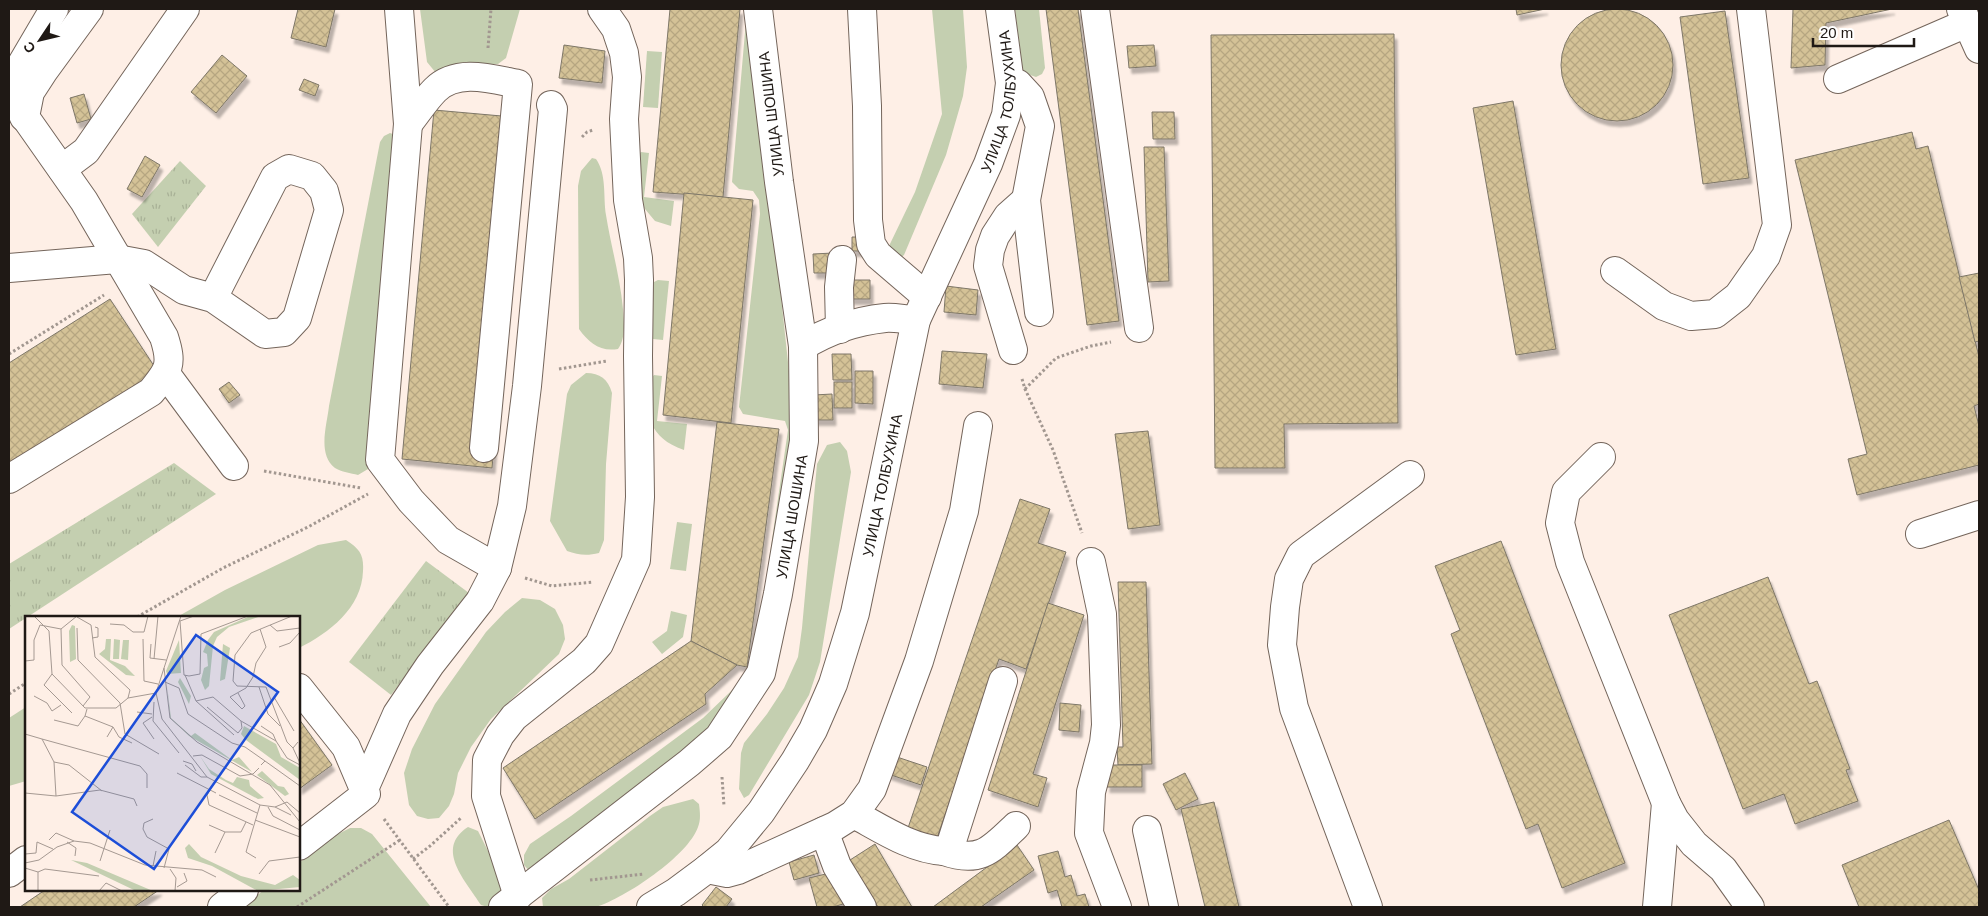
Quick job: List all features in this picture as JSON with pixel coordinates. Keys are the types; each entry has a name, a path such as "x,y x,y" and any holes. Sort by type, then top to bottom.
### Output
{"street":[{"path":"9,480 151,392 166,374 170,356 164,337 84,201 62,169 17,118 14,76 54,9"},
{"path":"17,118 30,92 89,9"},
{"path":"62,169 86,151 185,9"},
{"path":"399,9 408,124 380,460 411,500 448,540 497,568"},
{"path":"511,902 486,796 487,760 500,735 514,717 584,661 599,644 636,560 640,497 639,280 638,258 628,200 624,119 627,76 624,53 616,29 602,9"},
{"name":"УЛИЦА ШОШИНА","path":"511,902 689,764 719,737 762,673 804,441 803,346 779,182 758,9"},
{"path":"803,346 816,338 840,329 922,309 871,244 868,220 867,115 862,9"},
{"name":"УЛИЦА ТОЛБУХИНА","path":"651,907 676,892 728,852 761,812 813,730 833,684 855,613 922,309 988,164 1006,115 1010,83 1000,9"},
{"path":"1095,9 1139,328"},
{"path":"1615,270 1664,306 1690,316 1715,314 1738,296 1766,256 1777,225 1751,9"},
{"path":"1838,79 1964,16 1979,49"},
{"path":"408,124 435,89 454,79 466,77 486,78 518,84 484,448"},
{"path":"1010,83 1018,84 1030,97 1040,126 1026,200 1039,312"},
{"path":"364,789 397,714 430,665 480,601 497,568 512,506 527,386 551,106"},
{"path":"9,268 117,259 144,264 184,290 213,298 265,334 284,332 297,318 329,210 324,191 312,176 289,169 275,177 213,298"},
{"path":"1013,350 988,266 990,250 995,236 1008,216 1026,200"},
{"path":"840,329 839,287 842,260"},
{"path":"166,374 234,466"},
{"path":"707,869 727,873 738,870 835,826 854,814 872,789 919,661 964,510 978,426"},
{"path":"1601,457 1566,492 1560,523 1570,562 1666,803 1675,820 1694,844 1723,868 1750,907"},
{"path":"1368,907 1294,708 1282,645 1289,579 1301,555 1410,475"},
{"path":"1920,534 1979,515"},
{"path":"1091,562 1102,614 1106,725 1104,743 1091,792 1089,833 1117,907"},
{"path":"944,851 951,844 1003,681"},
{"path":"300,689 346,747 366,794 300,845"},
{"path":"1657,907 1666,803"},
{"path":"854,814 912,844 932,850 944,851 960,857 974,857 990,850 1016,826"},
{"path":"1147,830 1164,907"},
{"path":"824,831 837,866 862,907"},
{"path":"9,873 25,861"},
{"path":"222,907 243,891"}],"path":[{"path":"486,78 491,9"},
{"path":"9,354 108,293"},
{"path":"1025,389 1056,358 1091,346 1115,342 1130,336 1139,328"},
{"path":"1013,350 1025,389 1053,450 1074,507 1091,562"},
{"path":"550,370 638,356"},
{"path":"139,616 223,568 308,527 374,491 234,466"},
{"path":"9,694 25,684"},
{"path":"719,737 728,852"},
{"path":"413,859 486,796"},
{"path":"391,828 449,907"},
{"path":"297,907 348,876 400,840"},
{"path":"585,880 650,873"},
{"path":"304,902 308,907"}],"green space":[{"path":"420,9 520,9 506,58 498,64 465,64 436,73 427,62"},
{"path":"747,9 771,203 796,437 757,672 712,734 531,873 524,865 524,855 530,844 571,816 703,718 753,670 788,430 785,421 743,414 739,407 760,214 759,200 753,191 739,189 732,182"},
{"path":"932,9 963,9 967,67 963,96 946,155 904,255 899,259 890,254 889,246 915,192 942,114"},
{"path":"1015,9 1039,9 1045,68 1042,74 1036,77 1022,70"},
{"path":"647,51 662,52 658,108 643,107"},
{"path":"390,133 398,136 373,462 368,469 358,475 337,469 329,462 324,439 380,142 384,136"},
{"path":"641,152 649,153 644,197 674,201 671,226 655,221 635,194 634,160"},
{"path":"592,158 596,159 602,172 606,215 622,297 624,330 621,345 618,349 612,350 600,348 579,329 578,186 581,171"},
{"path":"180,161 206,186 158,247 132,214"},
{"path":"658,280 669,281 663,340 653,339 649,331 653,287 654,282"},
{"path":"586,373 595,374 603,378 612,393 606,464 604,540 599,553 587,555 567,551 550,521 567,394 571,385"},
{"path":"654,375 662,376 657,421 687,424 684,450 663,439 652,424 649,416 646,384"},
{"path":"840,442 847,451 851,472 820,662 809,695 749,795 744,798 739,789 741,753 744,743 767,714 784,688 798,657 817,464 827,445"},
{"path":"174,463 216,494 29,616 25,616 25,619 9,629 9,564"},
{"path":"677,522 692,524 686,571 670,569"},
{"path":"346,540 355,546 363,561 361,584 357,597 342,618 322,635 300,647 300,616 179,616 225,590 318,545"},
{"path":"426,561 469,593 391,695 349,662"},
{"path":"522,598 540,600 555,609 563,625 565,639 559,654 491,719 471,747 458,773 454,794 449,806 439,818 428,819 417,816 409,805 404,773 412,749 435,704 486,632"},
{"path":"671,611 687,615 683,637 662,654 652,642 667,631"},
{"path":"25,708 25,781 9,786 9,718"},
{"path":"693,799 699,804 700,819 698,827 682,850 654,874 623,895 596,907 543,907 542,898 551,889 569,879 650,816 663,807"},
{"path":"468,827 478,831 507,889 496,904 488,907 481,905 461,876 453,855 454,845 458,836"},
{"path":"350,828 361,828 372,834 431,907 242,907 263,891 300,891 300,862 330,838"}],"building":[{"path":"298,9 335,9 326,47 291,38"},
{"path":"670,9 740,9 723,197 653,192"},
{"path":"1046,9 1078,9 1119,321 1087,325"},
{"path":"1516,9 1545,9 1517,15"},
{"path":"1617,9 1638,13 1657,25 1669,44 1673,65 1669,86 1657,105 1638,117 1617,121 1596,117 1577,105 1565,86 1561,65 1565,44 1577,25 1596,13"},
{"path":"1793,9 1892,9 1826,23 1825,65 1791,68"},
{"path":"1725,11 1749,178 1703,184 1680,17"},
{"path":"1394,34 1398,423 1284,424 1285,468 1215,468 1211,35"},
{"path":"564,45 605,51 602,83 559,78"},
{"path":"1154,45 1156,66 1129,68 1127,46"},
{"path":"222,55 247,76 216,113 191,92"},
{"path":"304,79 319,85 315,96 299,90"},
{"path":"84,94 91,119 77,123 70,98"},
{"path":"1513,101 1556,349 1516,355 1473,108"},
{"path":"434,110 524,118 492,468 402,459"},
{"path":"1152,112 1174,112 1175,139 1153,139"},
{"path":"1912,132 1916,149 1928,146 1979,357 1979,404 1974,406 1979,426 1979,465 1857,495 1848,459 1867,454 1795,160"},
{"path":"1144,147 1164,147 1169,281 1148,282"},
{"path":"145,156 160,165 142,197 127,189"},
{"path":"684,193 753,200 731,423 663,415"},
{"path":"852,237 866,237 867,251 852,251"},
{"path":"833,253 834,273 814,273 813,254"},
{"path":"1979,273 1979,341 1975,342 1959,277"},
{"path":"850,280 870,280 870,299 851,299"},
{"path":"946,286 978,290 976,315 944,312"},
{"path":"110,299 158,372 9,464 9,363"},
{"path":"942,351 987,354 983,388 939,384"},
{"path":"832,354 851,354 852,380 833,380"},
{"path":"855,371 873,371 873,404 855,403"},
{"path":"229,382 240,395 229,403 219,389"},
{"path":"834,382 852,382 852,408 834,408"},
{"path":"832,394 833,420 814,420 814,395"},
{"path":"717,422 779,429 747,667 737,665 691,641"},
{"path":"1148,431 1160,525 1128,529 1115,434"},
{"path":"1020,499 1050,509 1038,543 1066,552 1026,669 999,659 937,838 908,828"},
{"path":"1501,541 1625,863 1562,888 1538,824 1526,829 1451,634 1460,630 1435,566"},
{"path":"1768,577 1809,684 1817,681 1850,769 1846,770 1858,801 1795,824 1784,794 1743,809 1669,615"},
{"path":"1118,582 1146,582 1152,764 1118,765 1117,747 1123,747"},
{"path":"1048,603 1084,615 1033,774 1047,778 1038,807 988,790"},
{"path":"691,641 737,665 705,694 706,704 535,819 503,768"},
{"path":"1060,703 1081,705 1079,732 1059,730"},
{"path":"300,720 332,765 300,788"},
{"path":"894,756 927,767 921,785 888,774"},
{"path":"1107,765 1142,765 1142,787 1107,787"},
{"path":"1185,773 1198,799 1176,810 1163,784"},
{"path":"1214,802 1239,907 1205,907 1181,809"},
{"path":"1949,820 1979,890 1979,907 1859,907 1842,865"},
{"path":"875,844 912,907 878,907 850,860"},
{"path":"1017,845 1034,870 981,907 933,907"},
{"path":"1058,851 1065,877 1071,875 1077,896 1085,894 1089,907 1062,907 1057,890 1048,893 1038,856"},
{"path":"814,855 819,873 794,880 789,862"},
{"path":"834,872 843,904 833,907 817,907 809,878"},
{"path":"716,887 732,899 726,907 704,907 702,905"},
{"path":"44,891 158,891 134,907 20,907"}]}
